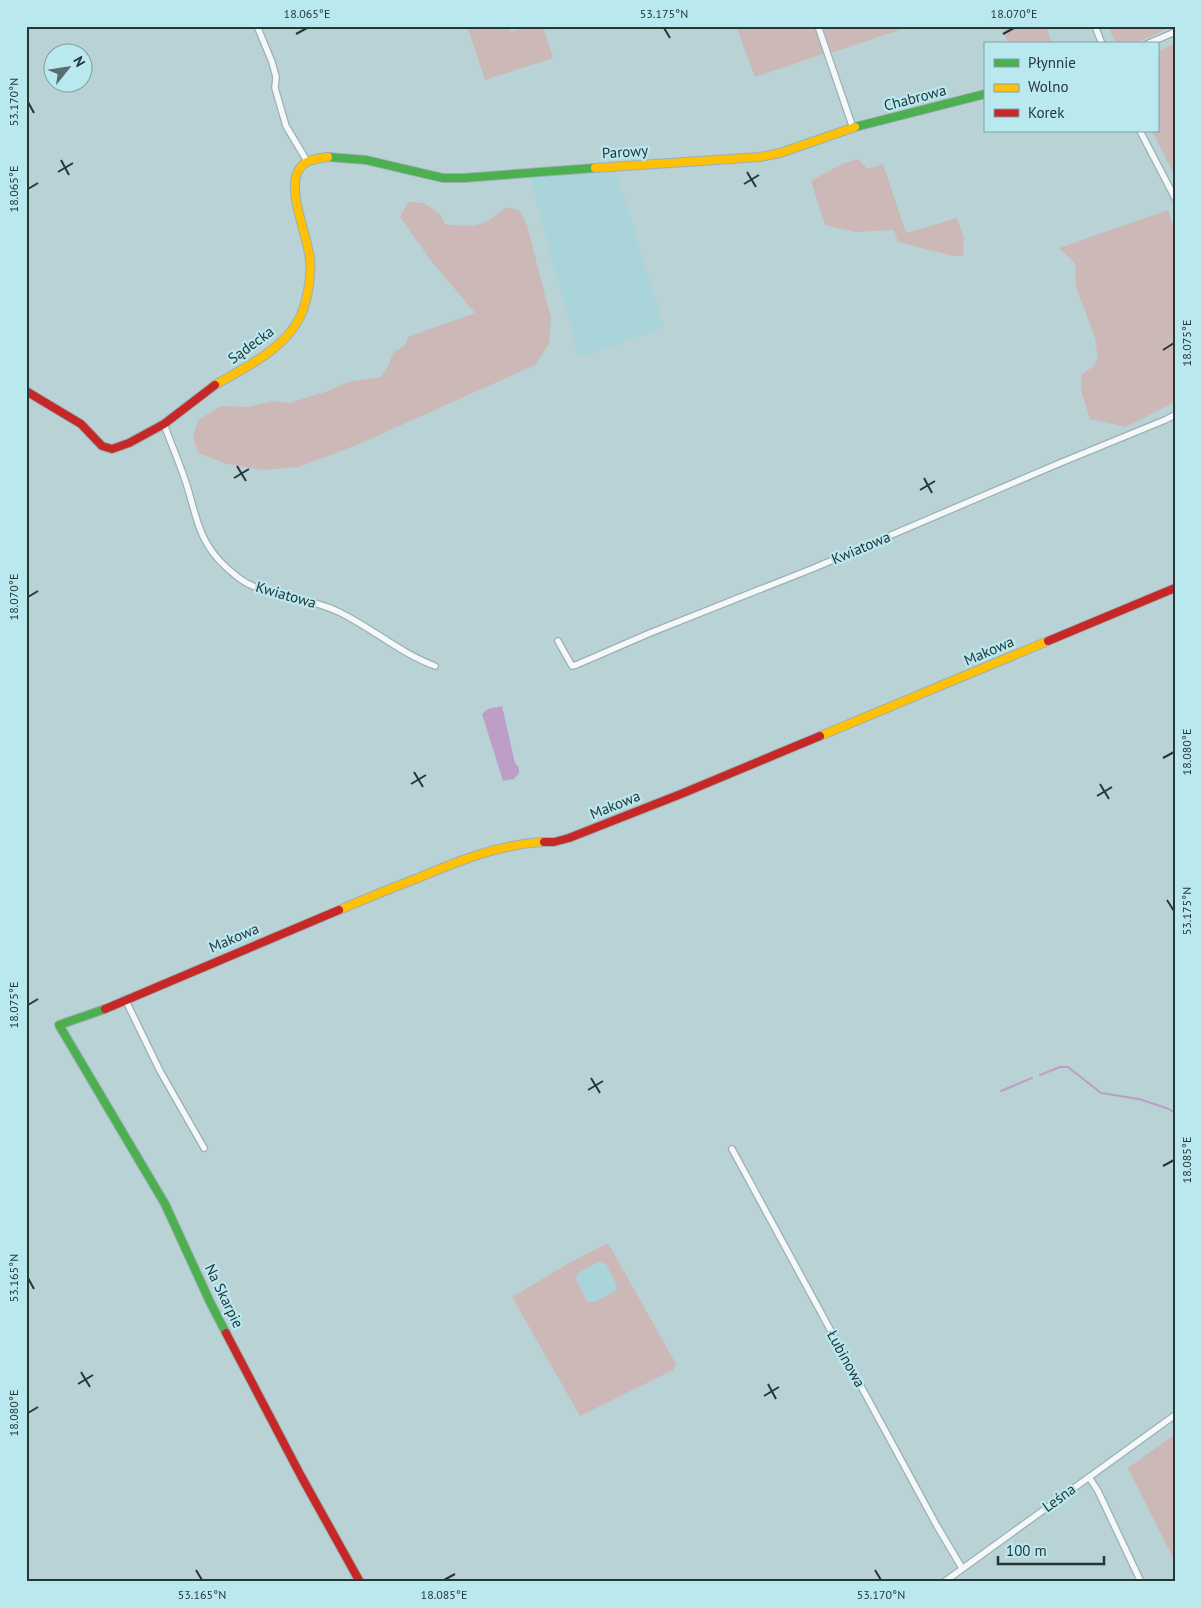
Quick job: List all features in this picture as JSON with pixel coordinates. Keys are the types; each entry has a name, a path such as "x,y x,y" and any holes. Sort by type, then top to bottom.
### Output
{"street":[{"path":"257,26 274,70 276,78 275,88 286,126 307,161"},
{"path":"818,26 853,128"},
{"path":"1096,26 1101,42"},
{"path":"1152,42 1175,32"},
{"name":"Chabrowa","path":"853,128 984,94"},
{"name":"Parowy","path":"307,161 330,157 378,162 395,168 443,178 463,178 760,157 780,153 853,128"},
{"path":"1141,132 1175,198"},
{"name":"Sądecka","path":"26,391 81,424 102,446 112,448 129,443 164,424 210,388 269,353 288,334 300,316 309,282 310,255 297,200 295,181 299,169 307,161"},
{"name":"Kwiatowa","path":"558,640 572,666 814,568 1175,415"},
{"name":"Kwiatowa","path":"164,424 184,474 200,532 210,551 238,578 255,587 319,604 339,612 395,646 435,666"},
{"name":"Makowa","path":"60,1025 451,864 496,849 528,843 554,842 570,838 715,780 1175,588"},
{"path":"125,999 160,1071 204,1148"},
{"name":"Na Skarpie","path":"60,1025 165,1204 210,1302 301,1476 360,1582"},
{"name":"Łubinowa","path":"732,1149 962,1568"},
{"name":"Leśna","path":"944,1582 1175,1415"},
{"path":"1090,1477 1141,1582"}],"shaded area":[{"path":"467,26 506,26 512,32 528,26 543,26 553,58 485,80"},
{"path":"736,26 814,26 823,54 755,77"},
{"path":"823,26 911,26 831,53"},
{"path":"1002,26 1046,26 1051,42 1007,42"},
{"path":"1108,26 1173,26 1134,42 1115,41"},
{"path":"1175,43 1175,176 1153,132 1158,132 1158,52"},
{"path":"858,159 867,169 883,164 906,233 957,218 964,238 963,256 953,256 898,242 894,230 855,232 825,225 811,181 842,164"},
{"path":"616,172 664,328 579,357 530,178"},
{"path":"408,202 424,203 440,214 445,224 456,225 472,225 484,222 506,207 520,211 527,225 551,318 549,344 535,365 359,444 299,467 263,470 227,464 198,453 193,437 198,420 221,406 248,407 273,401 289,403 325,392 348,382 381,377 388,367 393,353 405,345 408,337 475,313 432,262 400,217"},
{"path":"1168,210 1175,230 1175,402 1126,427 1090,419 1081,390 1082,374 1094,366 1098,358 1095,338 1076,287 1075,263 1059,248"},
{"path":"502,706 515,763 519,768 519,773 514,779 503,781 482,714 488,709"},
{"path":"608,1243 676,1364 673,1370 580,1416 512,1297 569,1263","holes":["599,1262 606,1264 617,1286 615,1291 594,1302 587,1301 576,1279 578,1273"]},
{"path":"600,1262 606,1263 617,1286 615,1291 594,1302 587,1301 576,1279 578,1273"},
{"path":"1175,1434 1175,1562 1128,1468"}],"waterway":[{"path":"1040,1075 1060,1067 1068,1067 1101,1093 1139,1099 1169,1109 1175,1113"},
{"path":"1001,1091 1032,1078"}],"traffic: fast":[{"path":"855,127 984,94"},
{"path":"328,157 366,160 443,178 595,168"},
{"path":"105,1009 59,1025 165,1204 226,1333"}],"traffic: slow":[{"path":"595,168 760,157 780,153 855,127"},
{"path":"215,385 263,357 284,339 300,317 307,294 310,260 298,211 295,179 298,171 304,164 311,160 328,157"},
{"path":"820,736 1048,641"},
{"path":"339,910 479,854 511,846 544,842"}],"traffic: jam":[{"path":"26,391 81,424 102,446 112,449 129,443 164,424 215,385"},
{"path":"1048,641 1175,588"},
{"path":"544,842 554,842 569,838 820,736"},
{"path":"105,1009 339,910"},
{"path":"226,1333 301,1476 360,1582"}]}
